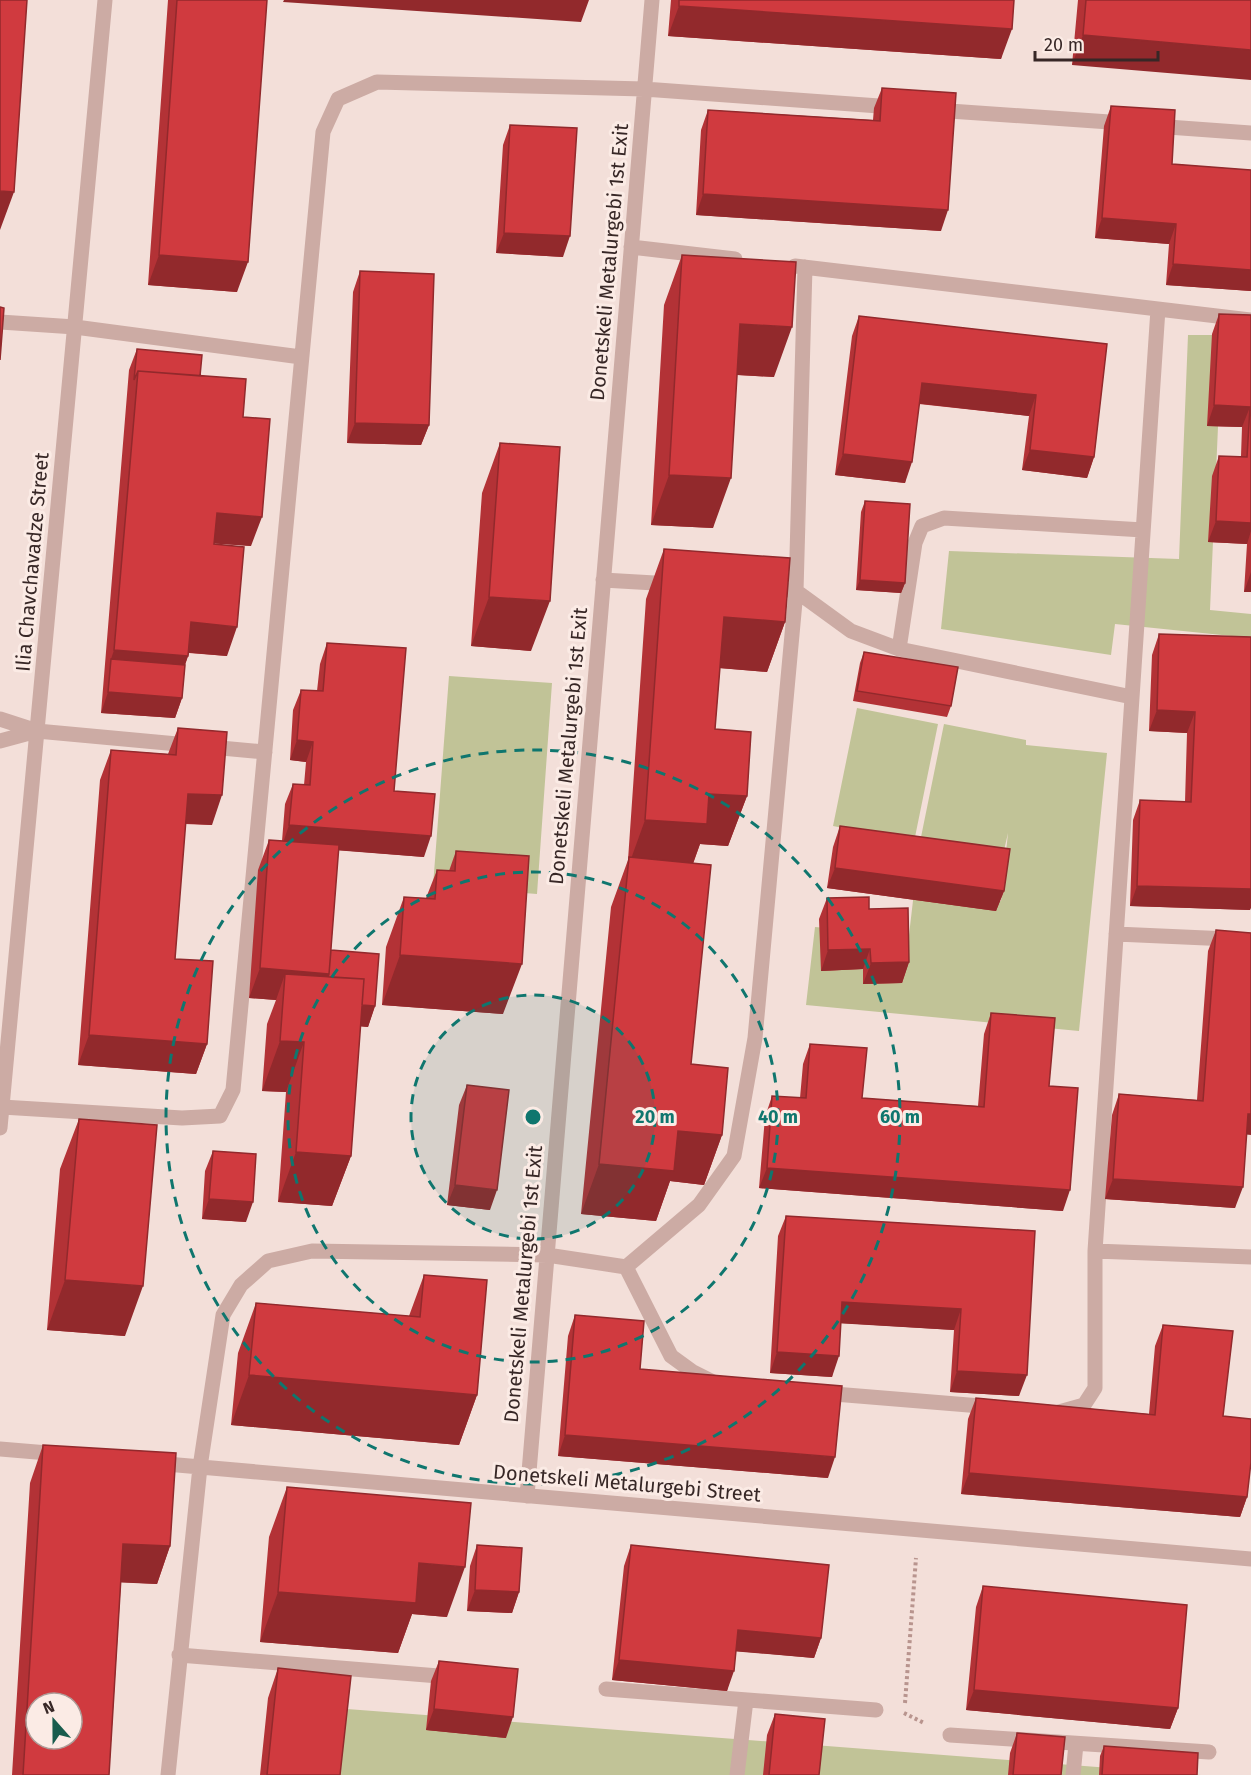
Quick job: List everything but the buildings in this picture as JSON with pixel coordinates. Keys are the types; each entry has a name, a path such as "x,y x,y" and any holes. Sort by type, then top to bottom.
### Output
{"street":[{"name":"Ilia Chavchavadze Street","path":"0,1128 105,0"},
{"name":"Donetskeli Metalurgebi 1st Exit","path":"527,1496 652,0"},
{"path":"2,1107 182,1118 220,1116 233,1090 322,132 338,99 377,82 644,89 1251,133"},
{"path":"631,247 747,261"},
{"path":"782,265 1251,320"},
{"path":"626,1268 699,1205 734,1156 755,1038 796,591 805,267"},
{"path":"1039,1411 1062,1413 1084,1405 1095,1388 1095,1251 1158,309"},
{"path":"0,322 75,327 301,357"},
{"path":"899,649 915,543 922,526 944,518 1143,530"},
{"path":"603,580 682,585"},
{"path":"773,590 796,591 851,631 899,649 1132,697"},
{"path":"0,719 37,731 265,752"},
{"path":"0,741 37,731"},
{"path":"1116,934 1251,940"},
{"path":"168,1775 200,1467 224,1315 241,1285 268,1261 312,1251 547,1255 626,1268"},
{"path":"1095,1251 1251,1257"},
{"path":"626,1268 671,1356 693,1372 718,1385 730,1386"},
{"path":"801,1391 1003,1408"},
{"path":"0,1449 76,1456"},
{"name":"Donetskeli Metalurgebi Street","path":"143,1462 1251,1558"},
{"path":"179,1655 453,1677"},
{"path":"606,1689 876,1710"},
{"path":"736,1775 746,1700"},
{"path":"950,1735 1209,1752"},
{"path":"1073,1775 1076,1744"}],"path":[{"path":"904,1713 918,1530"},
{"path":"876,1710 904,1713 950,1735"}],"green space":[{"path":"1188,335 1222,335 1210,610 1251,614 1251,638 1115,624 1111,655 941,629 949,551 1179,559"},
{"path":"449,676 552,683 537,894 433,886"},
{"path":"857,708 938,724 914,842 833,826"},
{"path":"944,724 1026,740 1026,745 1107,753 1079,1031 806,1005 815,927 909,935 914,892 1001,901 1008,833 1002,859 920,842"},
{"path":"321,1707 1201,1775 317,1775"}]}
